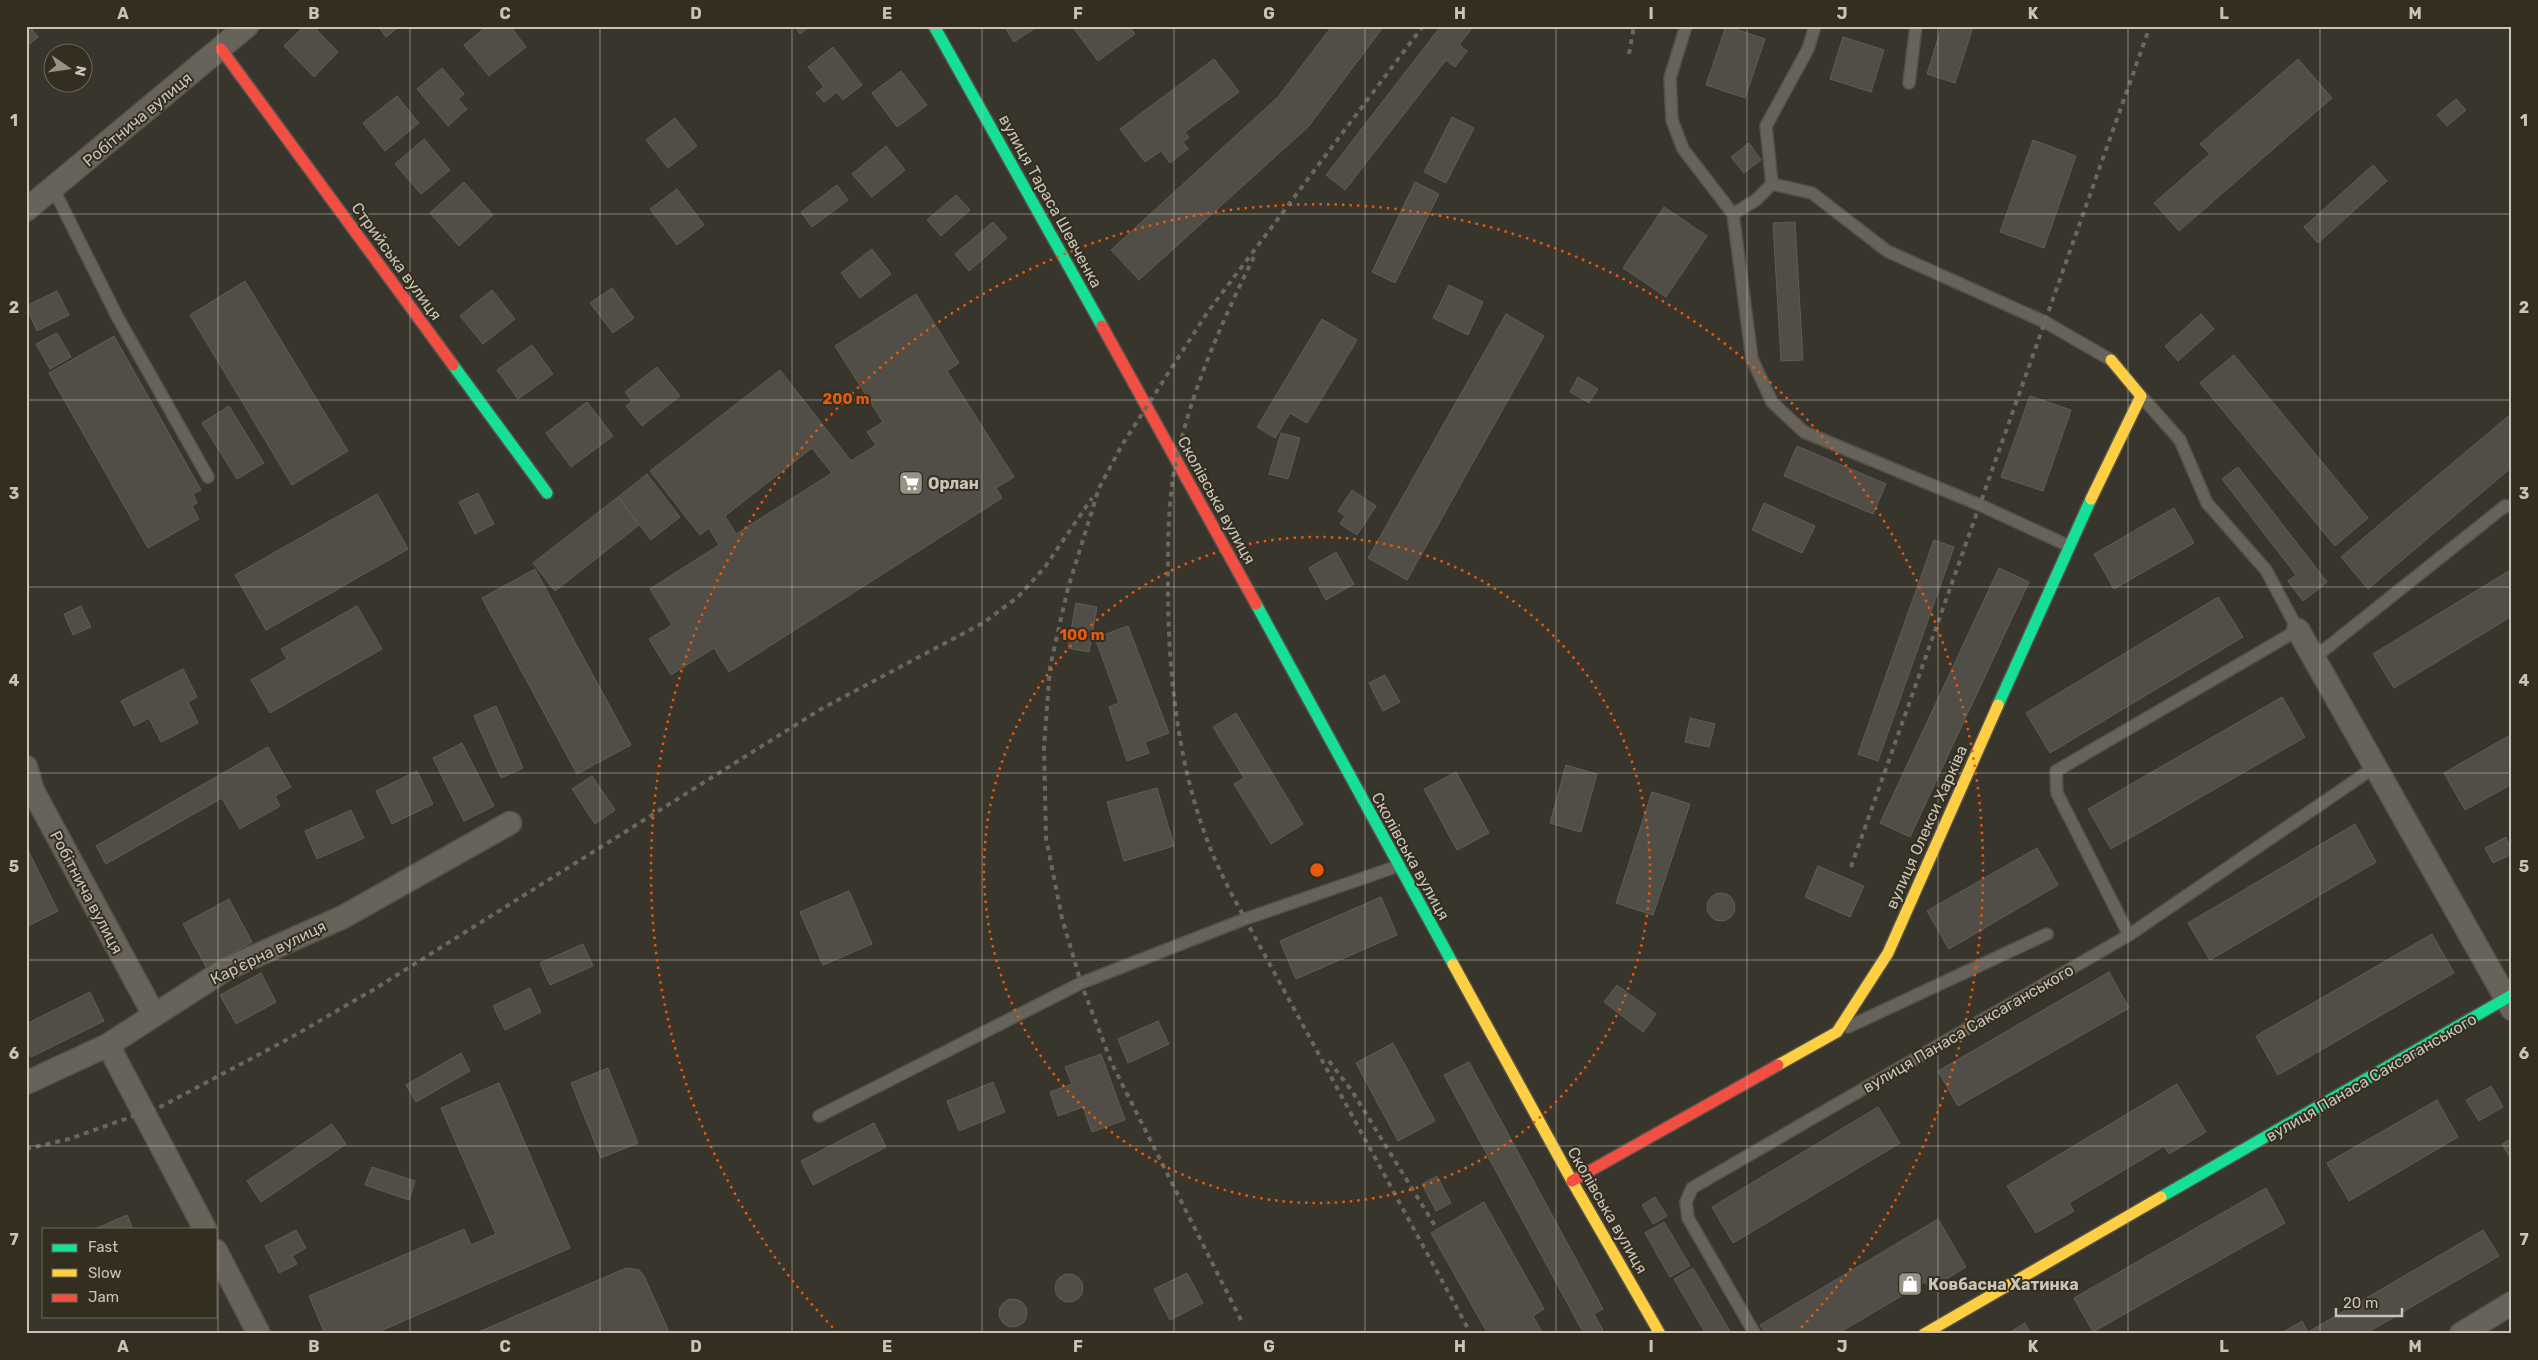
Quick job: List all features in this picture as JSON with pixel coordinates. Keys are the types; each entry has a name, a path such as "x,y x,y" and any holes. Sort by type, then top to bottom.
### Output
{"street":[{"name":"Робітнича вулиця","path":"26,210 221,49 246,26"},
{"name":"вулиця Тараса Шевченка","path":"934,26 1139,391"},
{"name":"Стрийська вулиця","path":"221,49 547,493"},
{"path":"2111,360 2141,396"},
{"name":"Сколівська вулиця","path":"1139,391 1572,1181 1660,1334"},
{"name":"вулиця Олекси Харківа","path":"1572,1181 1837,1032 1888,953 2069,546 2141,396"},
{"name":"вулиця Панаса Саксаганського","path":"1924,1334 2510,1001 2298,630"},
{"name":"Робітнича вулиця","path":"26,767 33,791 154,1015"},
{"name":"Карʼєрна вулиця","path":"26,1083 108,1045 226,969 343,916 510,822"},
{"path":"108,1045 204,1228"},
{"path":"218,1255 259,1334"},
{"path":"2461,1334 2512,1303"}],"lane":[{"path":"1686,26 1670,78 1672,120 1683,149 1732,214 1752,358 1772,402 1804,432 1980,505 2069,546"},
{"path":"1772,184 1766,126 1808,49 1815,26"},
{"path":"1909,82 1916,26"},
{"path":"1732,214 1756,200 1772,184"},
{"path":"1772,184 1812,194 1887,251 2045,322 2111,360"},
{"path":"53,188 118,318 208,477"},
{"path":"2128,935 2057,794 2056,771 2298,630 2266,570 2207,503 2180,440 2141,396"},
{"path":"2314,658 2505,506 2512,507"},
{"name":"вулиця Панаса Саксаганського","path":"1755,1334 1688,1218 1686,1202 1692,1188 2128,935 2375,767"},
{"path":"819,1116 1081,983 1245,919 1398,866"},
{"path":"1837,1032 2047,934"}],"building":[{"path":"26,26 29,26 38,37 26,47"},
{"path":"304,26 313,26 338,52 314,77 284,46"},
{"path":"378,26 400,26 386,37"},
{"path":"487,26 510,26 526,47 489,76 464,45"},
{"path":"794,26 810,26 800,34"},
{"path":"1004,26 1038,26 1014,42"},
{"path":"1072,26 1129,26 1135,34 1098,61"},
{"path":"1332,26 1384,26 1308,127 1139,280 1111,250 1278,97"},
{"path":"1441,26 1469,26 1472,28 1459,45 1467,51 1455,67 1446,60 1345,190 1326,175"},
{"path":"1726,26 1765,39 1745,98 1706,85"},
{"path":"1942,26 1973,27 1955,83 1927,74"},
{"path":"1843,37 1884,50 1871,92 1830,79"},
{"path":"833,47 862,85 843,100 837,92 824,102 816,93 824,87 808,67"},
{"path":"1214,59 1239,92 1185,132 1189,137 1183,142 1188,149 1170,163 1161,151 1145,162 1120,129"},
{"path":"2298,59 2332,98 2179,231 2154,203 2210,154 2200,144"},
{"path":"442,68 464,94 458,99 467,109 448,126 417,89"},
{"path":"901,71 927,105 897,127 872,93"},
{"path":"397,96 419,123 385,151 363,123"},
{"path":"2456,99 2466,110 2447,126 2437,115"},
{"path":"1452,117 1474,128 1446,183 1424,172"},
{"path":"675,118 697,146 668,168 646,140"},
{"path":"424,139 450,170 421,194 395,164"},
{"path":"2033,140 2076,156 2044,248 2000,232"},
{"path":"1749,143 1761,160 1744,173 1731,157"},
{"path":"886,146 905,170 872,197 852,174"},
{"path":"2373,165 2387,181 2318,243 2304,227"},
{"path":"464,182 493,215 459,246 430,213"},
{"path":"1415,182 1439,194 1395,283 1372,272"},
{"path":"837,185 848,200 812,227 801,212"},
{"path":"677,189 704,225 677,245 650,209"},
{"path":"956,195 970,210 941,236 927,220"},
{"path":"1664,207 1707,236 1666,297 1623,268"},
{"path":"993,222 1007,238 969,271 955,254"},
{"path":"1795,222 1803,360 1781,361 1773,223"},
{"path":"872,249 891,274 860,298 841,273"},
{"path":"245,281 348,451 292,485 190,315"},
{"path":"1449,285 1483,302 1468,335 1433,318"},
{"path":"612,288 634,318 613,333 590,303"},
{"path":"492,290 515,319 483,344 460,316"},
{"path":"57,291 69,315 37,331 26,306"},
{"name":"Орлан","path":"916,294 959,363 947,371 1014,477 996,488 1002,498 729,672 714,648 671,675 649,639 672,625 650,589 719,545 709,528 700,535 650,471 780,370 851,461 876,445 867,432 883,422 835,346","holes":["812,448 832,473 736,534 725,516"]},
{"path":"1506,314 1544,336 1407,580 1368,558"},
{"path":"2201,314 2214,329 2178,361 2165,346"},
{"path":"1322,319 1357,340 1307,423 1290,413 1275,438 1257,427"},
{"path":"57,333 71,357 50,369 36,344"},
{"path":"114,336 201,490 193,494 197,503 192,506 199,519 148,548 49,373"},
{"path":"532,345 553,374 518,399 497,370"},
{"path":"2234,355 2368,518 2335,546 2200,383"},
{"path":"657,367 680,396 642,426 626,406 632,401 625,392"},
{"path":"1578,377 1598,389 1589,403 1570,392"},
{"path":"2030,396 2071,410 2043,491 2001,477"},
{"path":"587,402 613,436 571,467 546,433"},
{"path":"229,406 264,463 237,479 202,423"},
{"path":"2512,413 2512,467 2368,589 2341,557"},
{"path":"1281,433 1300,438 1288,479 1269,474"},
{"path":"1797,446 1886,484 1873,514 1784,476"},
{"path":"2238,467 2327,582 2303,601 2288,581 2296,575 2222,479"},
{"path":"647,474 680,517 651,540 618,497"},
{"path":"1352,490 1376,506 1357,535 1340,524 1345,516 1338,511"},
{"path":"478,493 494,524 475,534 459,502"},
{"path":"377,494 408,549 266,630 235,575"},
{"path":"618,497 639,525 555,591 533,563"},
{"path":"1764,503 1815,526 1802,553 1752,530"},
{"path":"2174,508 2194,543 2114,589 2094,554"},
{"path":"1934,540 1954,547 1878,761 1858,754"},
{"path":"1336,552 1354,584 1326,600 1309,568"},
{"path":"1999,568 2029,582 1910,837 1880,823"},
{"path":"535,569 631,745 577,774 482,598"},
{"path":"2512,569 2512,616 2394,688 2373,654"},
{"path":"2218,597 2243,637 2050,753 2026,713"},
{"path":"1076,603 1097,607 1089,652 1068,648"},
{"path":"81,606 91,627 73,635 64,614"},
{"path":"357,606 382,649 270,713 251,680 287,659 281,649"},
{"path":"1128,626 1169,733 1145,742 1149,753 1127,761 1109,707 1119,703 1095,638"},
{"path":"183,669 197,697 188,702 198,723 161,742 149,718 134,726 121,701"},
{"path":"1385,675 1400,702 1383,711 1369,683"},
{"path":"2282,697 2305,737 2111,849 2088,809"},
{"path":"496,706 523,768 501,778 474,716"},
{"path":"1236,713 1303,824 1271,844 1234,784 1244,778 1213,727"},
{"path":"1690,718 1715,724 1709,747 1685,742"},
{"path":"2512,734 2512,784 2465,810 2444,773"},
{"path":"462,743 494,806 464,821 433,758"},
{"path":"268,747 291,787 275,796 280,806 240,829 222,798 106,864 96,846"},
{"path":"1566,765 1597,774 1581,832 1550,823"},
{"path":"417,771 433,804 392,824 376,791"},
{"path":"1456,772 1489,833 1457,850 1424,789"},
{"path":"592,776 615,810 595,824 572,789"},
{"path":"1157,788 1174,846 1124,861 1107,802"},
{"path":"1652,792 1690,804 1653,915 1616,903"},
{"path":"351,810 364,838 317,859 305,831"},
{"path":"2355,824 2376,862 2210,960 2188,923"},
{"path":"2506,837 2512,854 2493,863 2485,848"},
{"path":"26,846 58,911 26,927"},
{"path":"2037,848 2058,885 1949,949 1927,911"},
{"path":"1818,866 1864,886 1850,917 1805,897"},
{"path":"849,891 872,944 823,965 800,912"},
{"path":"1721,893 1731,897 1735,907 1731,917 1721,921 1711,917 1707,907 1711,897"},
{"path":"1381,897 1397,935 1296,979 1280,941"},
{"path":"229,899 252,942 206,967 183,924"},
{"path":"2432,934 2454,973 2278,1075 2256,1036"},
{"path":"583,944 593,966 550,985 540,963"},
{"path":"2109,972 2129,1008 1958,1106 1938,1071"},
{"path":"261,973 276,1002 236,1024 220,995"},
{"path":"1617,985 1656,1014 1643,1032 1604,1002"},
{"path":"530,988 541,1012 505,1030 493,1006"},
{"path":"90,992 104,1021 31,1057 26,1049 26,1024"},
{"path":"1158,1021 1169,1044 1128,1063 1118,1039"},
{"path":"1393,1043 1435,1121 1398,1141 1356,1063"},
{"path":"461,1053 470,1071 416,1102 406,1085"},
{"path":"1101,1054 1125,1120 1092,1132 1083,1107 1058,1116 1050,1092 1072,1084 1065,1067"},
{"path":"1469,1062 1603,1309 1594,1314 1603,1330 1596,1334 1584,1334 1444,1075"},
{"path":"608,1068 638,1143 601,1158 571,1083"},
{"path":"993,1082 1005,1112 959,1131 947,1101"},
{"path":"499,1083 570,1248 374,1334 325,1334 309,1296 464,1229 471,1245 496,1234 441,1108"},
{"path":"2177,1084 2206,1132 2169,1154 2164,1146 2069,1203 2074,1211 2036,1233 2007,1186"},
{"path":"2491,1086 2503,1107 2479,1121 2466,1100"},
{"path":"2437,1100 2458,1137 2349,1201 2327,1163"},
{"path":"1878,1107 1900,1143 1733,1243 1712,1207"},
{"path":"874,1123 886,1147 813,1185 801,1161"},
{"path":"332,1124 346,1144 261,1202 247,1181"},
{"path":"2512,1138 2512,1161 2502,1144"},
{"path":"372,1167 415,1181 409,1200 365,1185"},
{"path":"1437,1176 1451,1203 1436,1211 1422,1184"},
{"path":"2266,1188 2285,1223 2093,1332 2074,1298"},
{"path":"1655,1197 1667,1216 1653,1224 1642,1205"},
{"path":"1484,1202 1544,1309 1533,1316 1543,1334 1488,1334 1431,1233"},
{"path":"127,1215 133,1228 97,1228"},
{"path":"1938,1219 1966,1267 1930,1289 1925,1282 1837,1334 1766,1334 1760,1325"},
{"path":"1664,1222 1690,1266 1670,1277 1645,1233"},
{"path":"296,1230 306,1248 292,1256 297,1264 279,1273 265,1246"},
{"path":"2483,1230 2499,1256 2365,1334 2308,1332"},
{"path":"626,1268 639,1270 644,1276 670,1334 474,1334"},
{"path":"1693,1268 1731,1333 1733,1331 1734,1334 1706,1334 1674,1279"},
{"path":"1187,1273 1203,1303 1170,1320 1154,1289"},
{"path":"1069,1274 1079,1278 1083,1288 1079,1298 1069,1302 1059,1298 1055,1288 1059,1278"},
{"path":"1013,1299 1023,1303 1027,1313 1023,1323 1013,1327 1003,1323 999,1313 1003,1303"},
{"path":"2302,1321 2309,1334 2280,1334"},
{"path":"2025,1323 2031,1334 2007,1334"}],"railway":[{"path":"1241,1320 1112,1064 1081,983 1062,918 1046,838 1044,747 1050,667 1068,588 1099,488 1122,445 1207,313 1423,26"},
{"path":"1629,54 1634,26"},
{"path":"1851,867 2150,26"},
{"path":"1254,257 1220,330 1200,380 1191,405 1172,484 1168,539 1169,637 1175,708 1188,778 1197,812 1211,851 1231,893 1471,1334"},
{"path":"26,1149 69,1139 162,1106 290,1038 373,990 821,709 983,623 1019,596 1045,567 1092,498"},
{"path":"1329,1061 1352,1091 1437,1229"}],"traffic: fast":[{"path":"934,26 1102,326"},
{"path":"453,365 547,493"},
{"path":"1998,705 2091,499"},
{"path":"1256,604 1453,964"},
{"path":"2161,1197 2512,995"}],"traffic: slow":[{"path":"2091,499 2141,396 2111,360"},
{"path":"1778,1065 1837,1032 1888,953 1998,705"},
{"path":"1453,964 1572,1181 1660,1334"},
{"path":"1924,1334 2161,1197"}],"traffic: jam":[{"path":"221,49 453,365"},
{"path":"1102,326 1256,604"},
{"path":"1572,1181 1778,1065"}],"place":[{"name":"Орлан","path":"911,483"},
{"name":"Ковбасна Хатинка","path":"1910,1284"}]}
